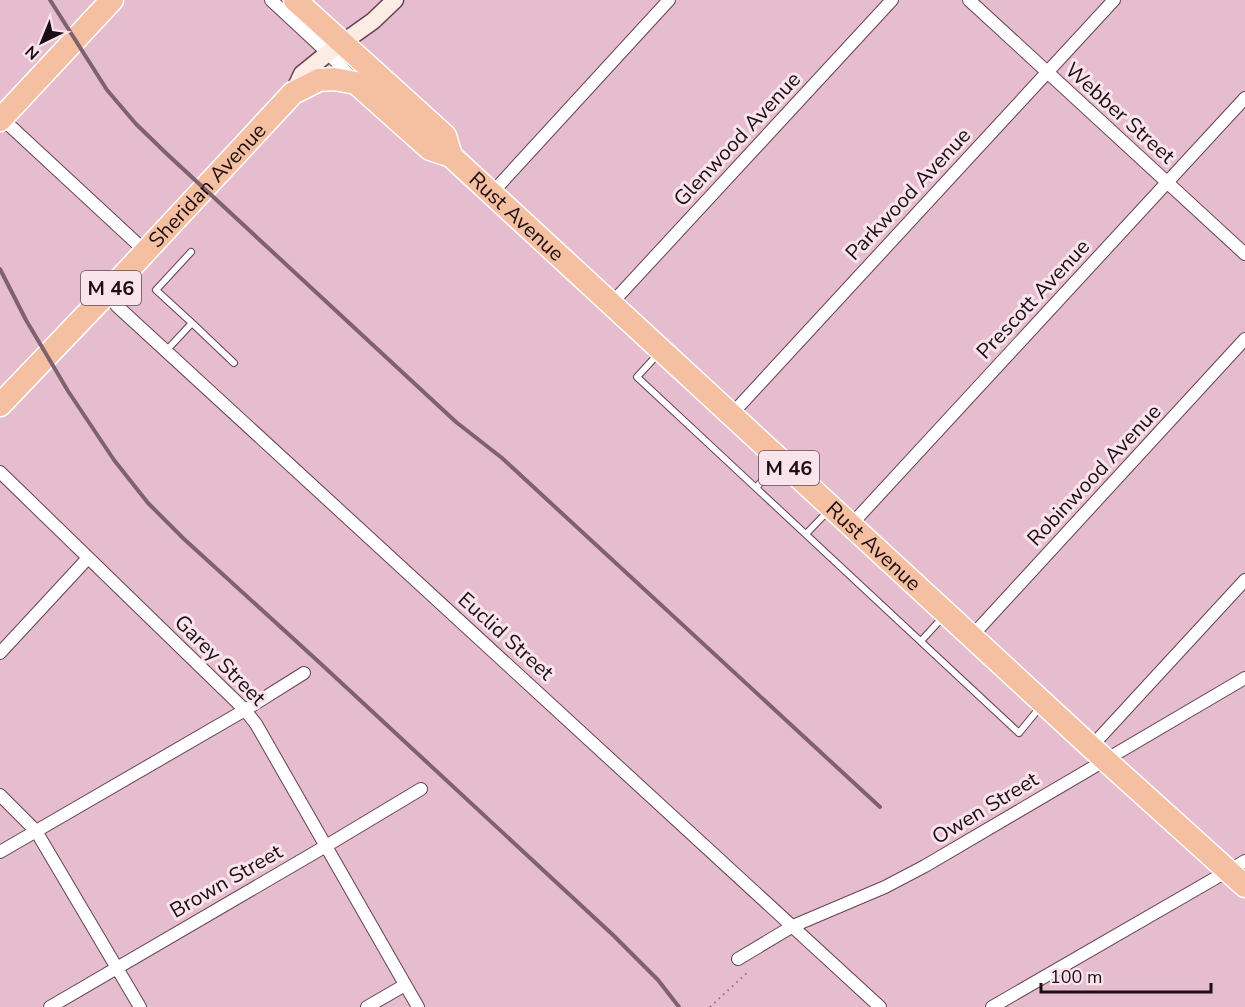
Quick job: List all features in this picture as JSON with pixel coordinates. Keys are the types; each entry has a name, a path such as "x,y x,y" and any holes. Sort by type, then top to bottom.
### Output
{"highway":[{"path":"2,118 112,0"},
{"name":"Rust Avenue","path":"295,0 335,48 444,136 451,156"},
{"name":"M 46","path":"293,93 319,80 334,79 356,82"},
{"name":"Rust Avenue","path":"356,82 430,149 451,156 1043,703 1239,873"},
{"name":"Sheridan Avenue","path":"0,405 293,93"}],"street":[{"name":"Rust Avenue","path":"271,0 335,48 356,82"},
{"name":"Sheridan Avenue","path":"293,93 302,74 373,21 395,0"},
{"path":"491,194 669,0"},
{"name":"Glenwood Avenue","path":"611,304 892,0"},
{"name":"Webber Street","path":"969,0 1245,254"},
{"name":"Parkwood Avenue","path":"730,415 1114,0"},
{"name":"Prescott Avenue","path":"850,526 1245,98"},
{"path":"2,118 145,251"},
{"name":"Euclid Street","path":"107,293 117,306 880,1007"},
{"name":"Robinwood Avenue","path":"971,636 1245,339"},
{"name":"Garey Street","path":"0,472 245,710 257,725 418,1007"},
{"path":"0,653 88,558"},
{"path":"1098,753 1245,580"},
{"path":"0,852 304,674"},
{"name":"Owen Street","path":"738,958 793,926 895,882 924,866 1098,753 1245,678"},
{"name":"Brown Street","path":"50,1007 421,789"},
{"path":"0,795 36,831 140,1007"},
{"path":"992,1007 1239,873"},
{"path":"367,1007 405,985"}],"lane":[{"path":"191,252 156,290 234,363"},
{"path":"166,351 192,323"},
{"path":"661,350 637,377 921,641 1020,732 1043,703"},
{"path":"756,488 780,460"},
{"path":"806,534 831,508"},
{"path":"921,641 946,614"}],"path":[{"path":"710,1007 749,971"}],"railway":[{"path":"50,0 107,90 136,124 456,422 502,458 880,807"},
{"path":"0,269 26,320 68,391 114,460 148,503 184,539 613,935 658,980 679,1007"}]}
